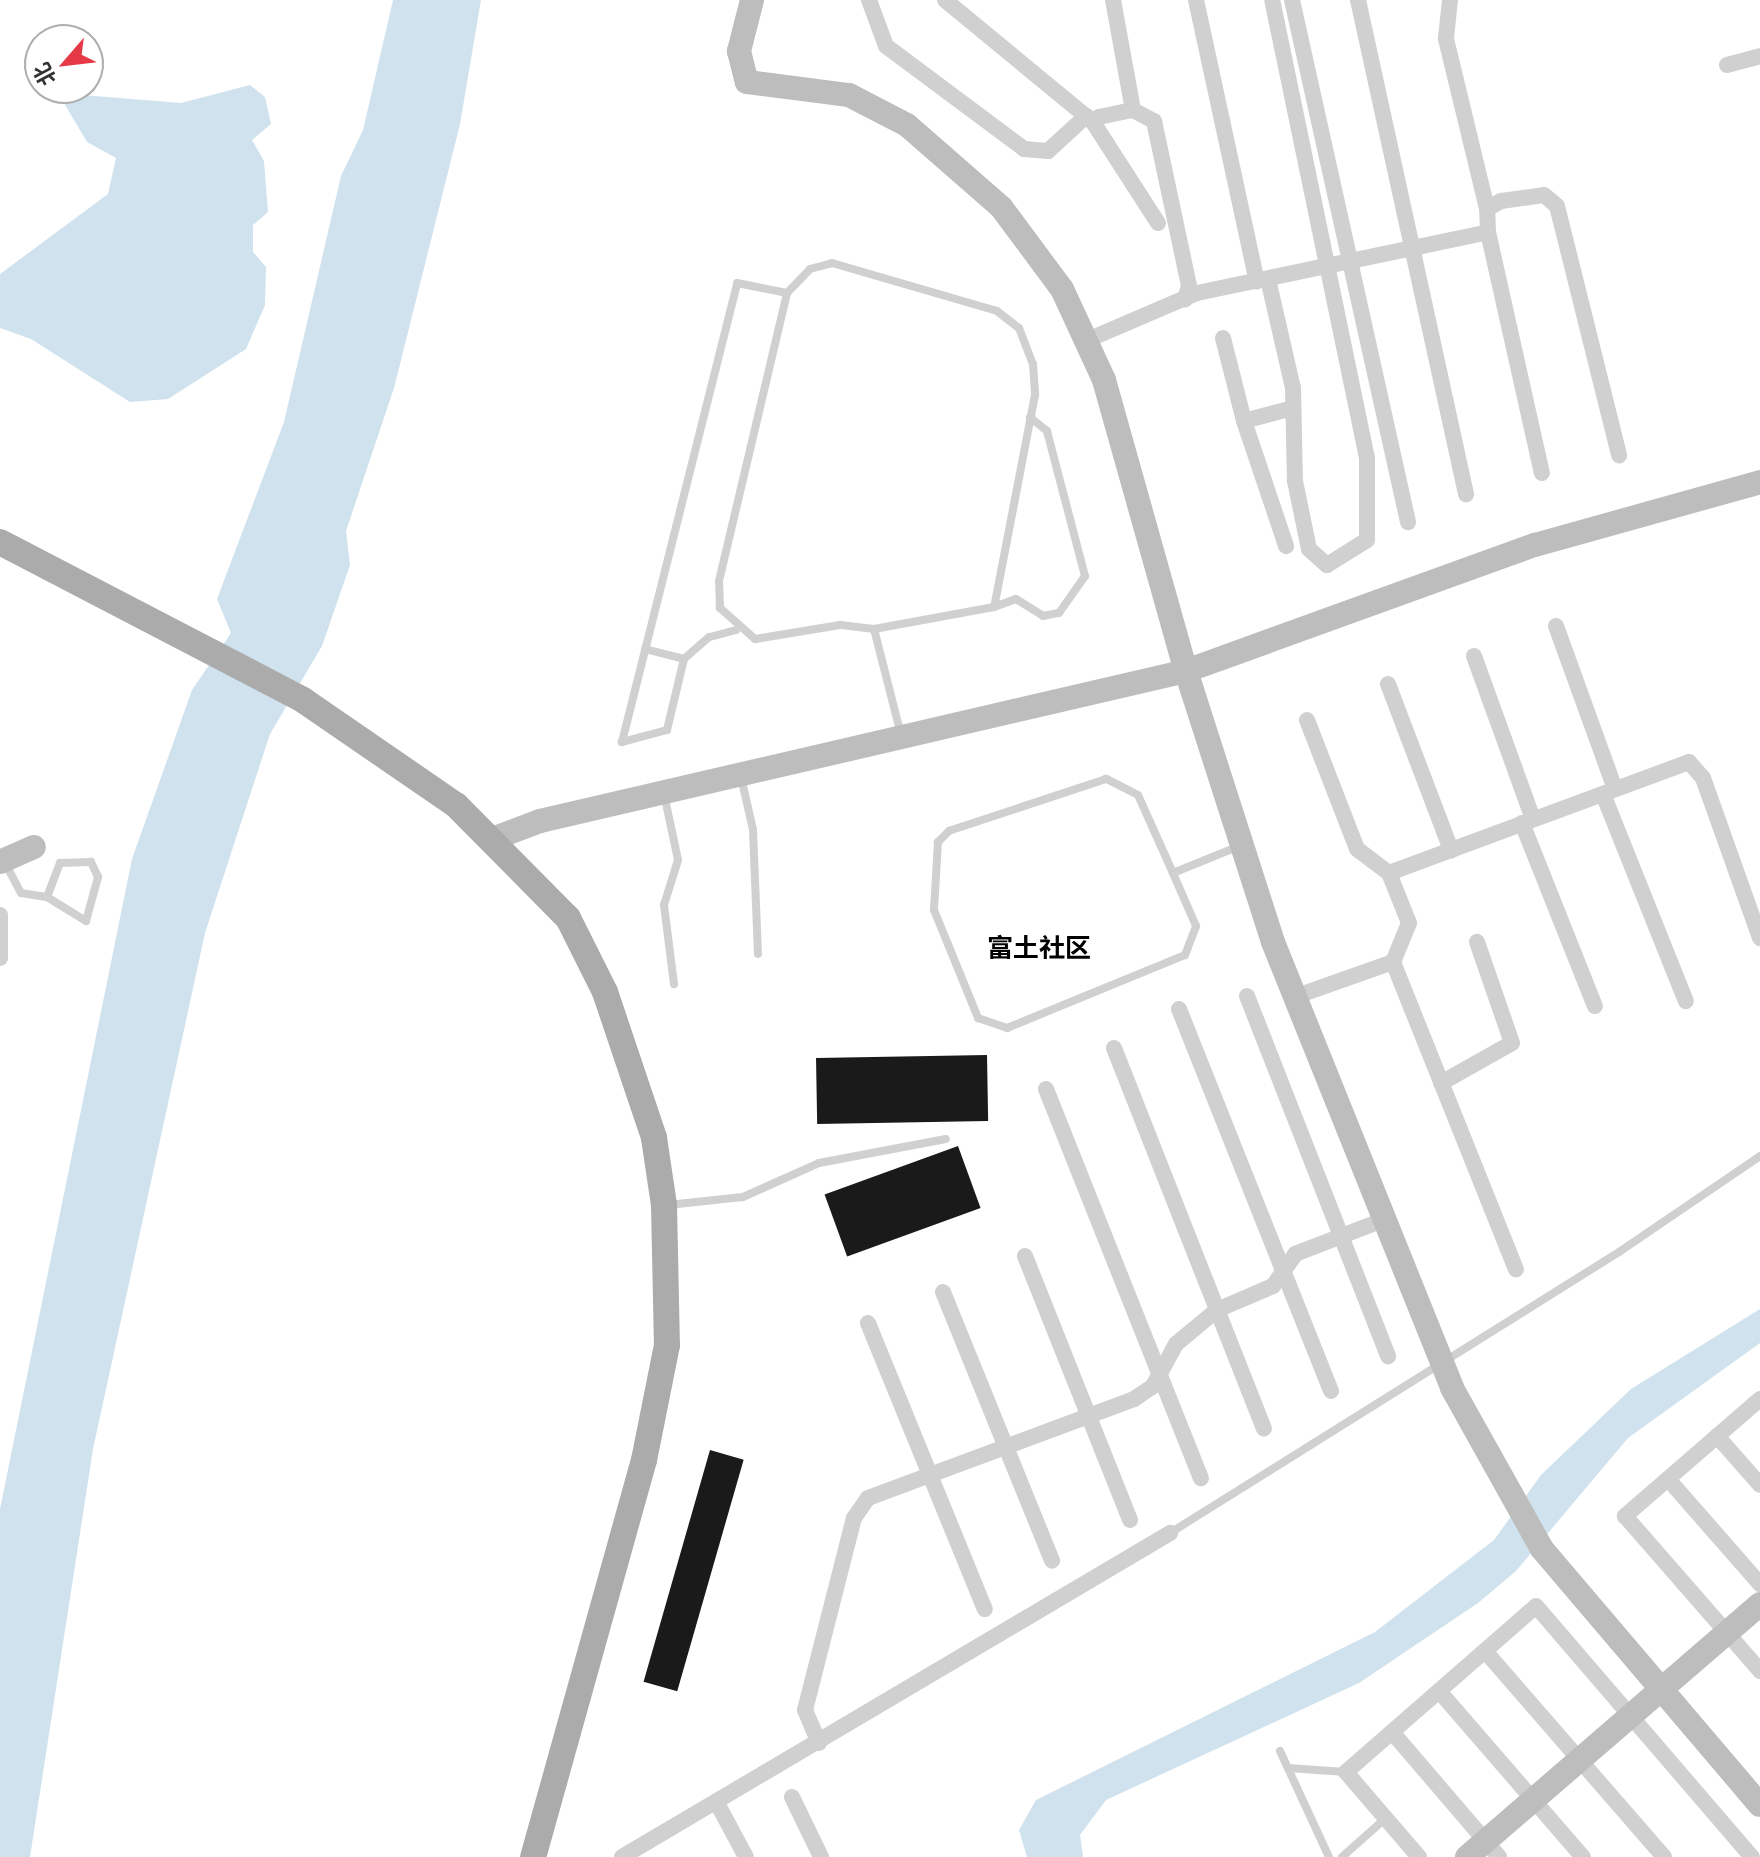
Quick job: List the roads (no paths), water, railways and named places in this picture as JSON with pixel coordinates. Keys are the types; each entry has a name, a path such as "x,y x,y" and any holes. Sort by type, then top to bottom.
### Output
{"main road":[{"path":"752,0 739,51 747,82 849,95 907,125 1001,207 1062,289 1104,380 1186,671 1294,997 1441,1363 1512,1503 1542,1549 1659,1691 1760,1805"},
{"path":"495,838 664,794 1186,671 1535,545 1760,482"},
{"path":"0,542 180,632 303,700 495,838 568,918 605,992 654,1138 664,1205 667,1345 644,1460 533,1857"},
{"path":"2,862 34,847"},
{"path":"1484,1852 1533,1800 1760,1604"}],"street":[{"path":"869,0 886,46 1024,149 1048,151 1090,119 1133,110 1154,121 1189,286 1185,299"},
{"path":"945,0 1090,119 1158,223"},
{"path":"1113,0 1133,110"},
{"path":"1196,0 1293,408 1295,481 1309,549 1327,565 1358,551 1370,530 1367,458 1272,0"},
{"path":"1292,0 1408,522"},
{"path":"1358,0 1466,494"},
{"path":"1450,0 1446,39 1487,209 1488,232 1542,473"},
{"path":"1727,65 1760,56"},
{"path":"1487,209 1528,195 1557,206 1619,455"},
{"path":"1085,341 1185,299 1488,232"},
{"path":"1223,338 1244,421 1286,546"},
{"path":"1244,421 1293,408"},
{"path":"1556,626 1609,792 1686,1001"},
{"path":"1474,656 1528,821 1595,1006"},
{"path":"1388,684 1451,850"},
{"path":"1307,720 1357,849 1389,873 1409,923 1393,962 1516,1269"},
{"path":"1389,873 1689,762 1703,778 1760,938"},
{"path":"0,915 0,958"},
{"path":"1441,1083 1512,1043 1477,942"},
{"path":"1294,997 1393,962"},
{"path":"1247,996 1388,1356"},
{"path":"1179,1009 1331,1391"},
{"path":"1114,1048 1264,1429"},
{"path":"1046,1089 1201,1478"},
{"path":"819,1743 805,1710 854,1518 868,1498 1134,1399 1160,1375 1176,1344 1217,1310 1255,1296 1284,1273 1295,1254 1383,1220"},
{"path":"1025,1256 1130,1520"},
{"path":"943,1292 1052,1561"},
{"path":"868,1323 985,1609"},
{"path":"1760,1399 1625,1516 1760,1671"},
{"path":"1717,1436 1760,1485"},
{"path":"1668,1479 1760,1584"},
{"path":"622,1857 1170,1533"},
{"path":"1419,1857 1346,1772 1536,1606 1752,1857"},
{"path":"1485,1651 1664,1857"},
{"path":"1439,1691 1583,1857"},
{"path":"1392,1732 1484,1852"},
{"path":"792,1797 821,1857"},
{"path":"717,1803 746,1857"}],"lane":[{"path":"994,607 1030,417 1033,364 1019,328 997,311 832,263 803,273 787,293 719,581 720,608 736,630 755,639 840,625 874,629 994,607 1016,599 1043,616 1059,613 1085,576 1047,431 1030,417"},
{"path":"736,630 709,637 684,659 667,730 622,742 737,283 787,293"},
{"path":"874,629 902,739"},
{"path":"645,649 684,659"},
{"path":"741,776 753,830 758,954"},
{"path":"1106,779 1138,795 1173,873 1196,926 1185,955 1007,1028 978,1018 934,910 938,842 949,831 1106,779"},
{"path":"664,794 678,860 664,905 674,984"},
{"path":"1173,873 1242,845"},
{"path":"2,862 21,893 47,897 86,921 98,877 91,862 60,863 47,897"},
{"path":"664,1205 743,1197 819,1163 946,1139"},
{"path":"1170,1533 1441,1363 1760,1156"},
{"path":"1280,1751 1329,1857"},
{"path":"1288,1768 1346,1772"},
{"path":"1342,1857 1386,1818"}],"water":[{"path":"393,0 481,0 460,124 394,388 346,531 350,565 322,646 270,734 205,933 93,1449 30,1857 0,1857 0,1509 132,859 192,690 231,633 217,599 284,422 341,176 363,130"},
{"path":"250,85 265,97 271,124 252,140 264,161 268,212 253,225 253,252 266,267 265,305 246,349 168,399 130,402 31,339 0,328 0,274 108,194 116,158 87,142 65,104 104,104 104,97 181,103"},
{"path":"1760,1309 1760,1343 1628,1438 1516,1571 1478,1603 1359,1683 1106,1800 1080,1835 1083,1857 1027,1857 1019,1830 1036,1800 1375,1632 1494,1540 1541,1475 1631,1389"}],"district":[{"name":"富土社区","path":"1039,948"}]}
